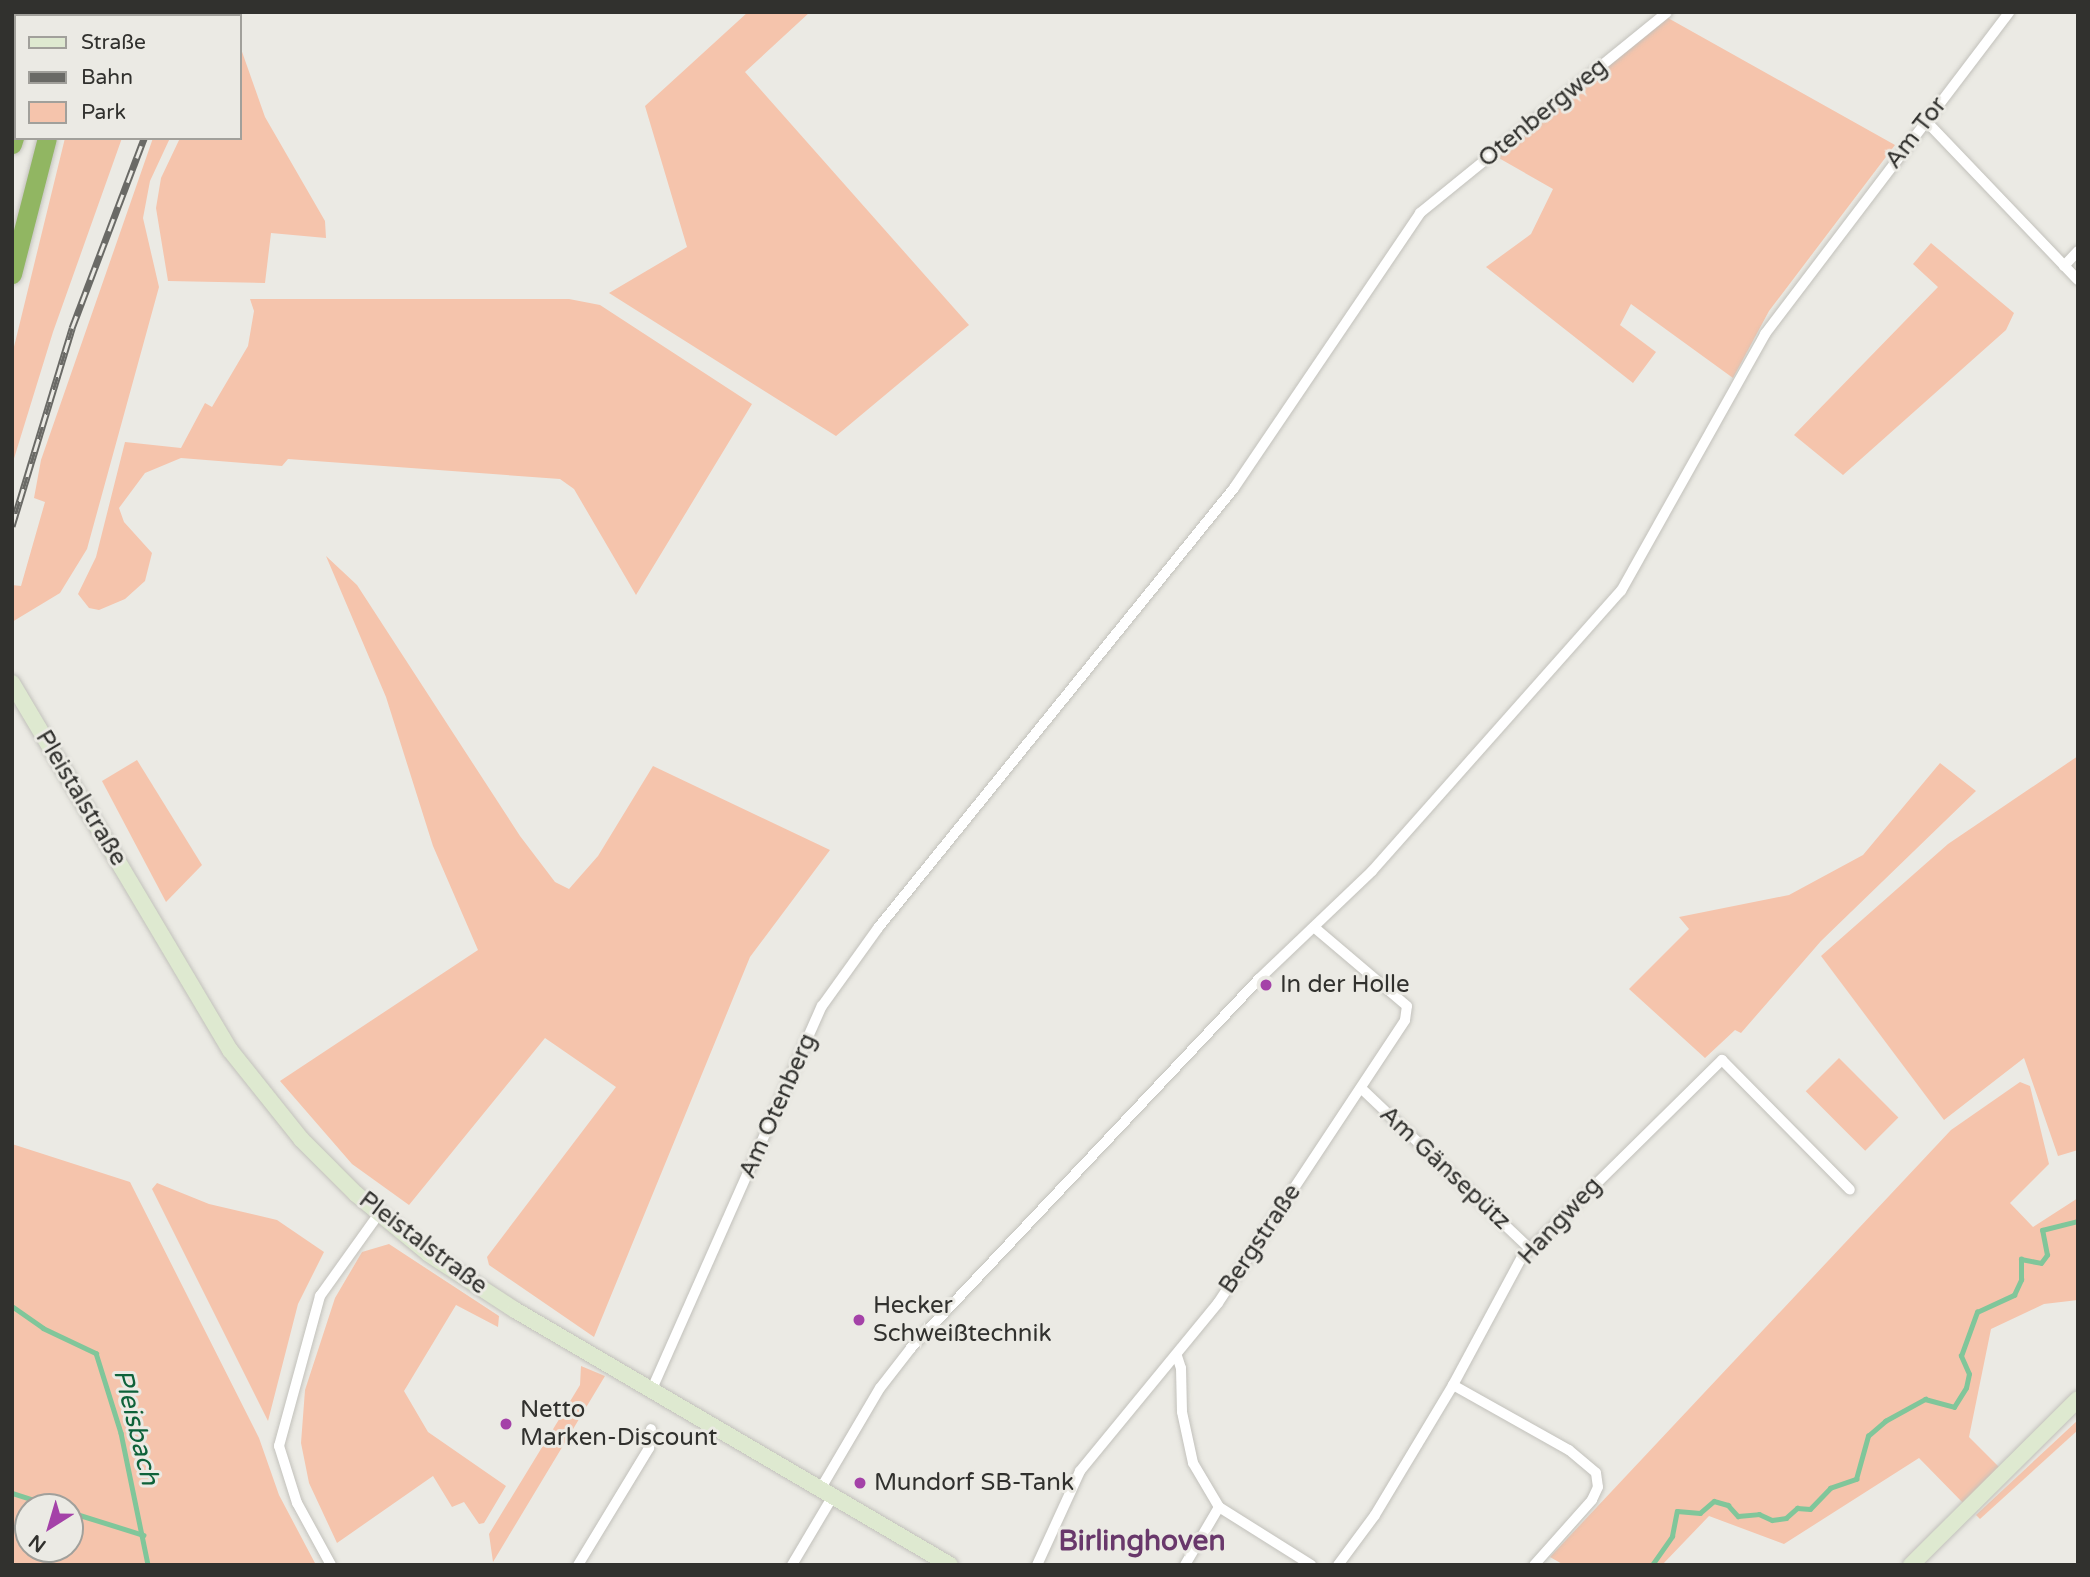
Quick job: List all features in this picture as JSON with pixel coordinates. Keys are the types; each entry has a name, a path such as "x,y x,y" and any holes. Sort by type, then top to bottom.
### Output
{"highway":[{"path":"12,274 46,140"}],"main road":[{"name":"Pleistalstraße","path":"12,682 230,1050 301,1139 378,1215 515,1310 950,1565"},
{"path":"1911,1565 2078,1399"}],"street":[{"name":"Otenbergweg","path":"944,847 1234,488 1419,213 1667,12"},
{"name":"Am Tor","path":"1314,927 1372,871 1621,591 1765,334 2009,12"},
{"path":"1926,120 2078,280"},
{"path":"2064,266 2078,251"},
{"name":"Am Otenberg","path":"652,1389 822,1006 944,847"},
{"path":"792,1565 880,1388 911,1348 1023,1225 1314,927"},
{"name":"Bergstraße","path":"1037,1565 1080,1471 1177,1356 1405,1020 1407,1006 1314,927"},
{"name":"Hangweg","path":"1338,1565 1375,1515 1453,1385 1529,1248 1722,1060 1850,1189"},
{"name":"Am Gänsepütz","path":"1361,1088 1529,1248"},
{"path":"331,1565 297,1503 279,1446 320,1296 378,1215"},
{"path":"1177,1356 1181,1368 1181,1412 1193,1463 1219,1507 1311,1565"},
{"path":"1453,1385 1569,1450 1596,1473 1598,1487 1592,1500 1534,1565"},
{"path":"578,1565 649,1448 651,1429"},
{"path":"1185,1565 1219,1507"}],"green space":[{"path":"12,12 29,12 14,14 12,61"},
{"path":"92,12 171,12 132,14"},
{"path":"748,12 810,12 745,72 969,325 836,436 609,293 687,247 645,106"},
{"path":"1668,18 1895,145 1769,311 1733,378 1631,304 1620,325 1656,352 1633,383 1486,267 1531,234 1553,189 1497,157"},
{"path":"242,52 265,117 325,221 326,238 271,233 265,283 168,281 156,208 161,178 179,140 242,140"},
{"path":"65,140 121,140 53,332 12,465 12,355"},
{"path":"152,140 169,140 150,181 143,218 159,287 87,549 60,593 12,622 12,585 21,586 45,502 34,498 41,460"},
{"path":"1931,243 2014,313 2006,330 1843,475 1794,435 1938,287 1913,264"},
{"path":"250,299 569,299 600,305 752,404 636,595 574,489 560,479 288,459 282,466 181,458 145,473 119,508 124,522 152,553 145,581 125,599 99,610 89,608 78,594 96,557 125,442 181,448 205,403 212,407 248,346 254,311"},
{"path":"326,556 357,585 520,836 555,882 569,889 598,856 653,766 830,850 750,957 594,1337 489,1265 487,1257 616,1087 545,1038 409,1205 352,1164 280,1081 478,950 433,846 386,697"},
{"path":"2078,756 2078,1150 2058,1156 2024,1058 1944,1120 1821,956 1948,844"},
{"path":"137,760 202,865 166,902 102,781"},
{"path":"1940,763 1976,791 1821,941 1741,1033 1735,1030 1705,1058 1629,989 1689,929 1679,917 1789,895 1863,855"},
{"path":"1839,1058 1898,1117 1865,1151 1806,1091"},
{"path":"2020,1082 2030,1086 2049,1164 2010,1203 2033,1227 2078,1198 2078,1300 2044,1304 1991,1329 1969,1437 1999,1467 1964,1504 1919,1458 1784,1544 1709,1516 1662,1565 1564,1565 1550,1557 1951,1130"},
{"path":"12,1144 130,1182 259,1438 279,1495 316,1565 12,1565"},
{"path":"157,1183 209,1204 277,1220 324,1252 298,1304 268,1421 152,1189"},
{"path":"389,1244 499,1316 498,1327 456,1305 404,1391 428,1432 506,1486 484,1523 479,1524 464,1502 452,1507 433,1476 337,1543 309,1483 301,1443 305,1390 335,1298 362,1252"},
{"path":"581,1366 605,1376 493,1562 489,1534 580,1385"},
{"path":"2078,1420 2078,1430 1980,1519 1976,1515"}],"waterway":[{"path":"1652,1565 1672,1536 1677,1511 1700,1513 1714,1501 1728,1505 1738,1516 1759,1514 1772,1520 1786,1518 1797,1508 1810,1509 1830,1488 1856,1479 1868,1436 1885,1421 1925,1399 1954,1407 1966,1388 1969,1374 1961,1356 1977,1312 2014,1295 2021,1280 2021,1259 2041,1263 2047,1255 2042,1230 2078,1221"},
{"name":"Pleisbach","path":"12,1306 43,1328 96,1353 121,1433 148,1565"},
{"path":"84,1516 144,1535"}],"railway":[{"path":"12,526 72,328 143,140"}],"place":[{"name":"In der Holle","path":"1266,985"},
{"name":"Hecker Schweißtechnik","path":"859,1320"},
{"name":"Netto Marken-Discount","path":"506,1424"},
{"name":"Mundorf SB-Tank","path":"860,1483"}],"district":[{"name":"Birlinghoven","path":"1142,1541"}]}
